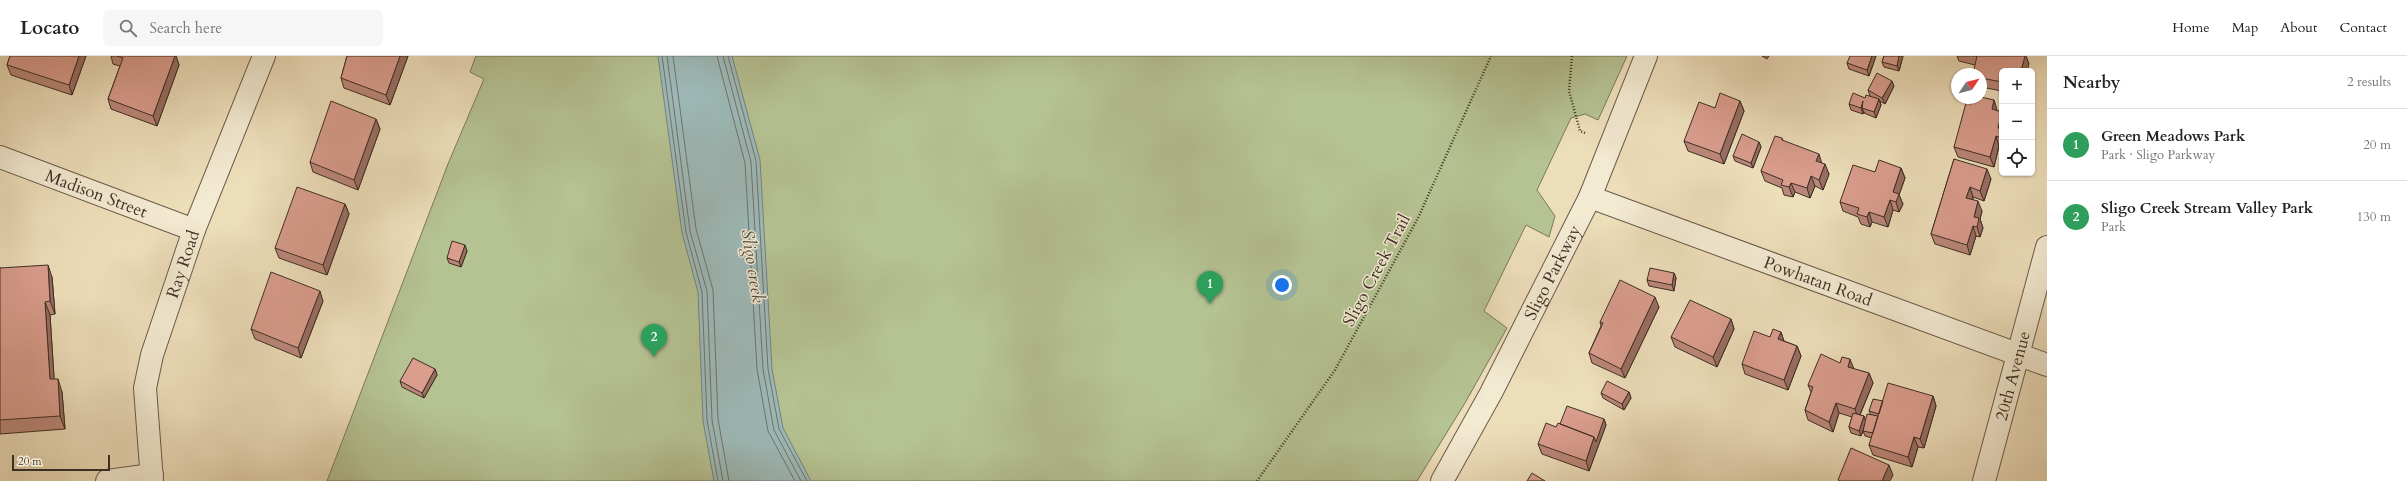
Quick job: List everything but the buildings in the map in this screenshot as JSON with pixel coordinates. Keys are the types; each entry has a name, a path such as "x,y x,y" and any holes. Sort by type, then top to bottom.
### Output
{"street":[{"name":"Ray Road","path":"152,478 145,388 152,354 194,230 264,56"},
{"name":"Sligo Parkway","path":"1442,481 1491,393 1590,197 1646,56"},
{"name":"Madison Street","path":"0,157 194,230"},
{"name":"Powhatan Road","path":"1590,197 2047,365"},
{"name":"20th Avenue","path":"1984,481 2047,247"},
{"path":"107,481 152,478"}],"path":[{"name":"Sligo Creek Trail","path":"1257,481 1335,370 1418,218 1491,56"},
{"path":"1572,56 1569,91 1580,131 1610,146"}],"green space":[{"path":"476,56 1627,56 1598,120 1585,114 1571,118 1537,190 1555,216 1549,237 1526,225 1484,311 1507,328 1465,403 1417,481 327,481 448,164 484,79 470,72"}],"water":[{"name":"Sligo creek","path":"658,56 732,56 760,160 772,369 783,428 811,481 714,481 703,421 698,292 682,233"}],"place":[{"name":"Green Meadows Park","path":"1210,304"},
{"name":"Sligo Creek Stream Valley Park","path":"654,357"}]}
